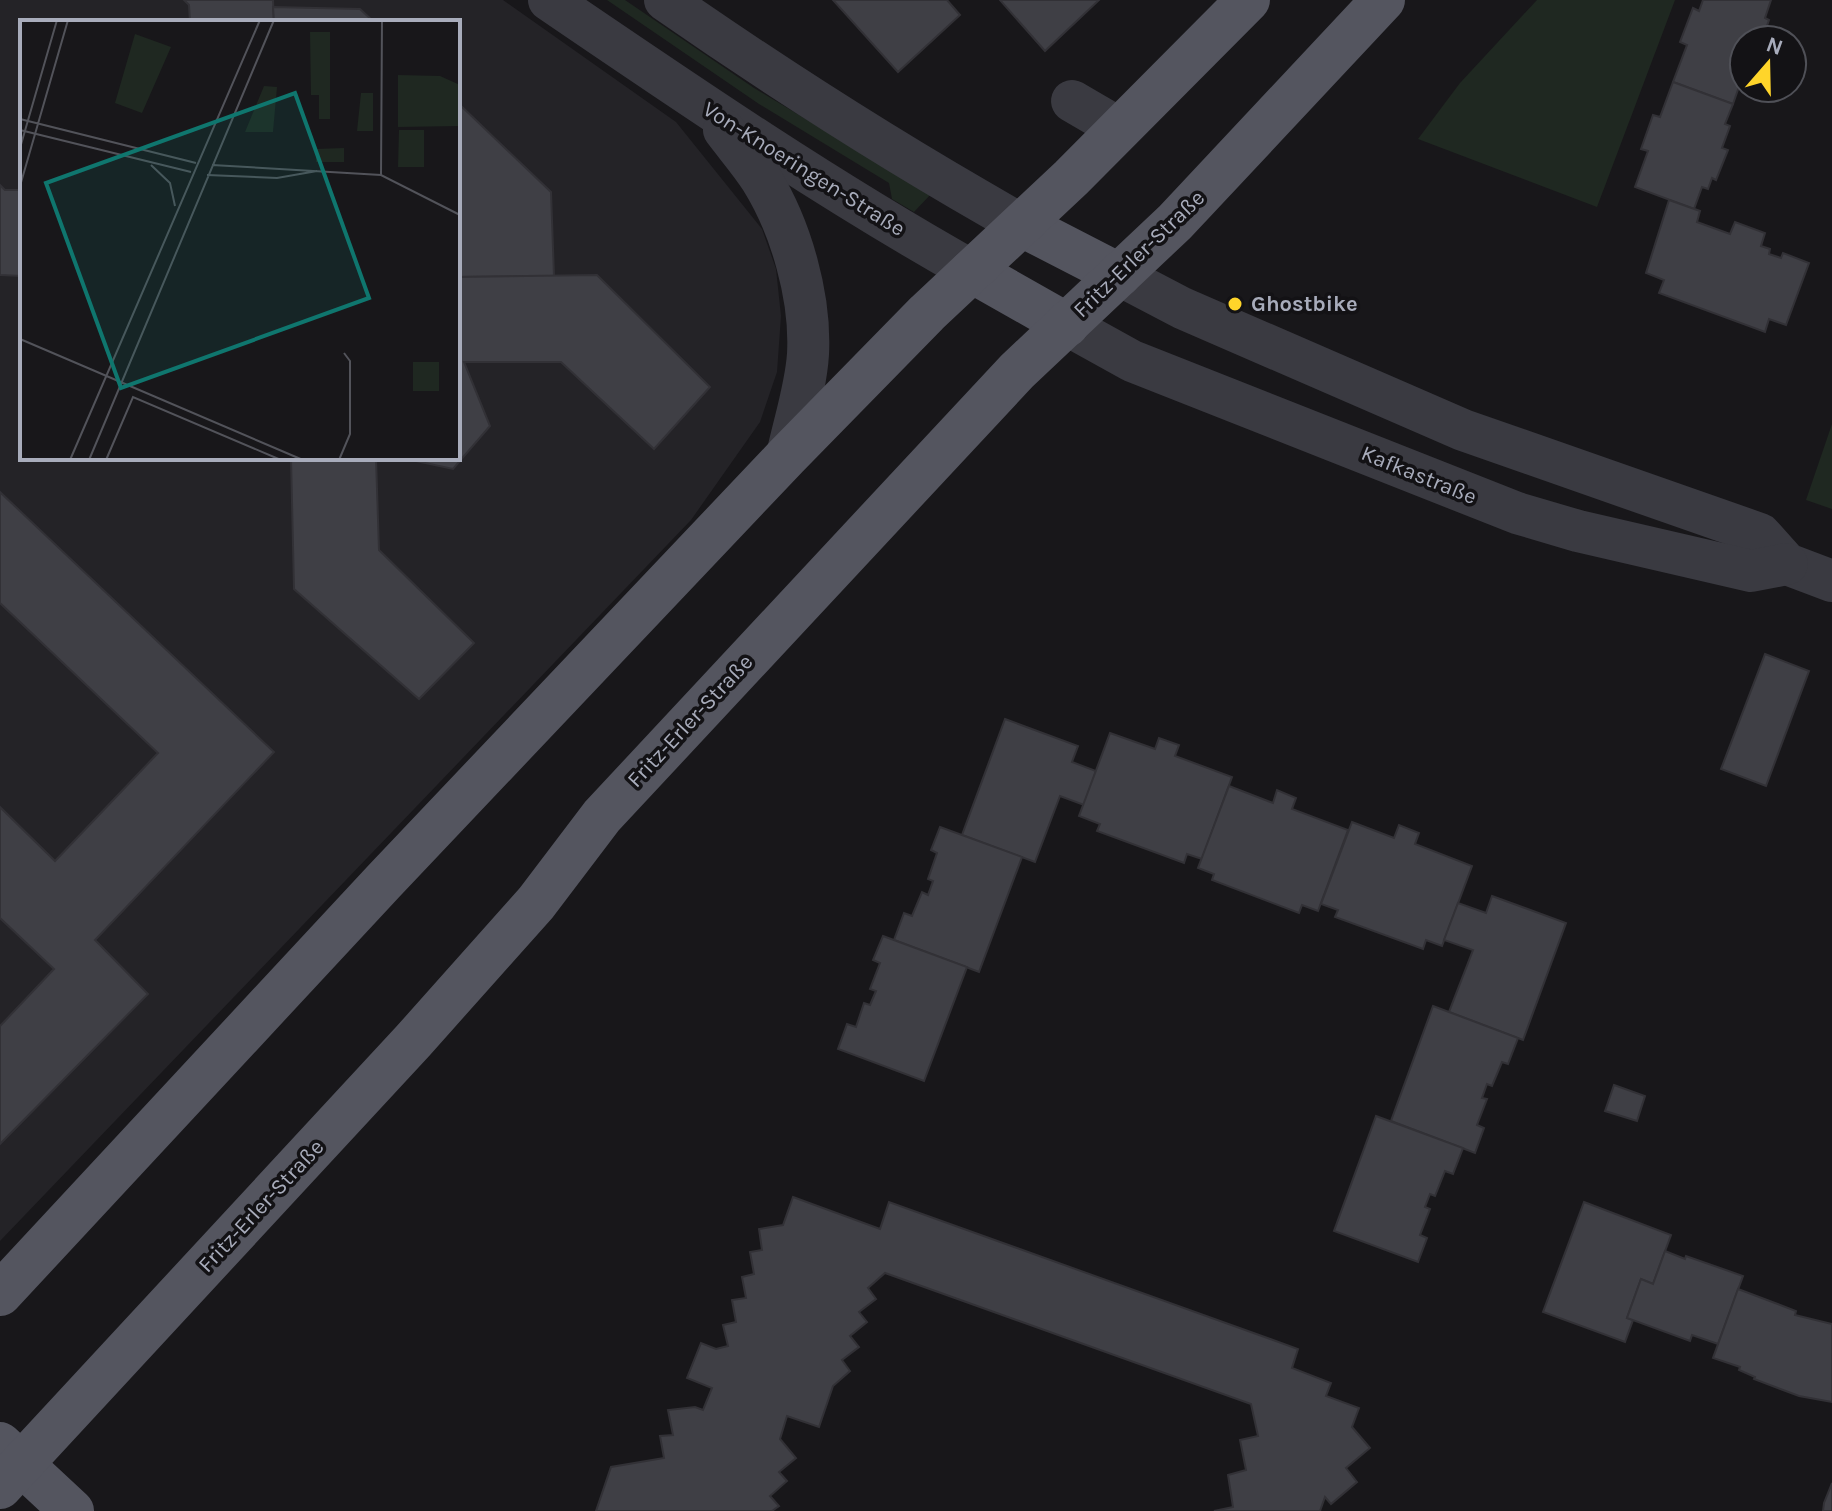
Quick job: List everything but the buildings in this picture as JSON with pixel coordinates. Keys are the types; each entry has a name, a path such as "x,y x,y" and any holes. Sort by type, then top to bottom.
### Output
{"main road":[{"path":"0,1294 384,881 787,456 1248,0"},
{"name":"Fritz-Erler-Straße","path":"7,1465 413,1041 536,903 602,816 1017,371 1175,222 1383,0"},
{"path":"1022,225 1119,275"},
{"name":"Von-Knoeringen-Straße","path":"972,271 1067,325"},
{"path":"7,1465 72,1511"}],"street":[{"name":"Von-Knoeringen-Straße","path":"549,0 709,109 891,225 972,271"},
{"path":"665,0 751,60 1022,225"},
{"path":"1072,101 1120,129"},
{"path":"709,109 761,180 792,247 804,294 808,356 787,456"},
{"name":"Kafkastraße","path":"1119,275 1182,308 1450,424 1760,534 1787,564 1832,581"},
{"name":"Kafkastraße","path":"1067,325 1132,361 1517,513 1578,531 1751,571 1787,564"}],"shaded area":[{"path":"0,0 503,0 676,122 762,229 776,269 781,316 777,372 760,422 691,520 0,1241"},
{"path":"607,0 625,0 754,88 931,194 914,212 892,199 889,183 759,104"},
{"path":"1537,0 1675,0 1597,207 1418,139 1460,83"},
{"path":"1832,424 1832,509 1806,500"}],"place":[{"name":"Ghostbike","path":"1235,304"}]}
